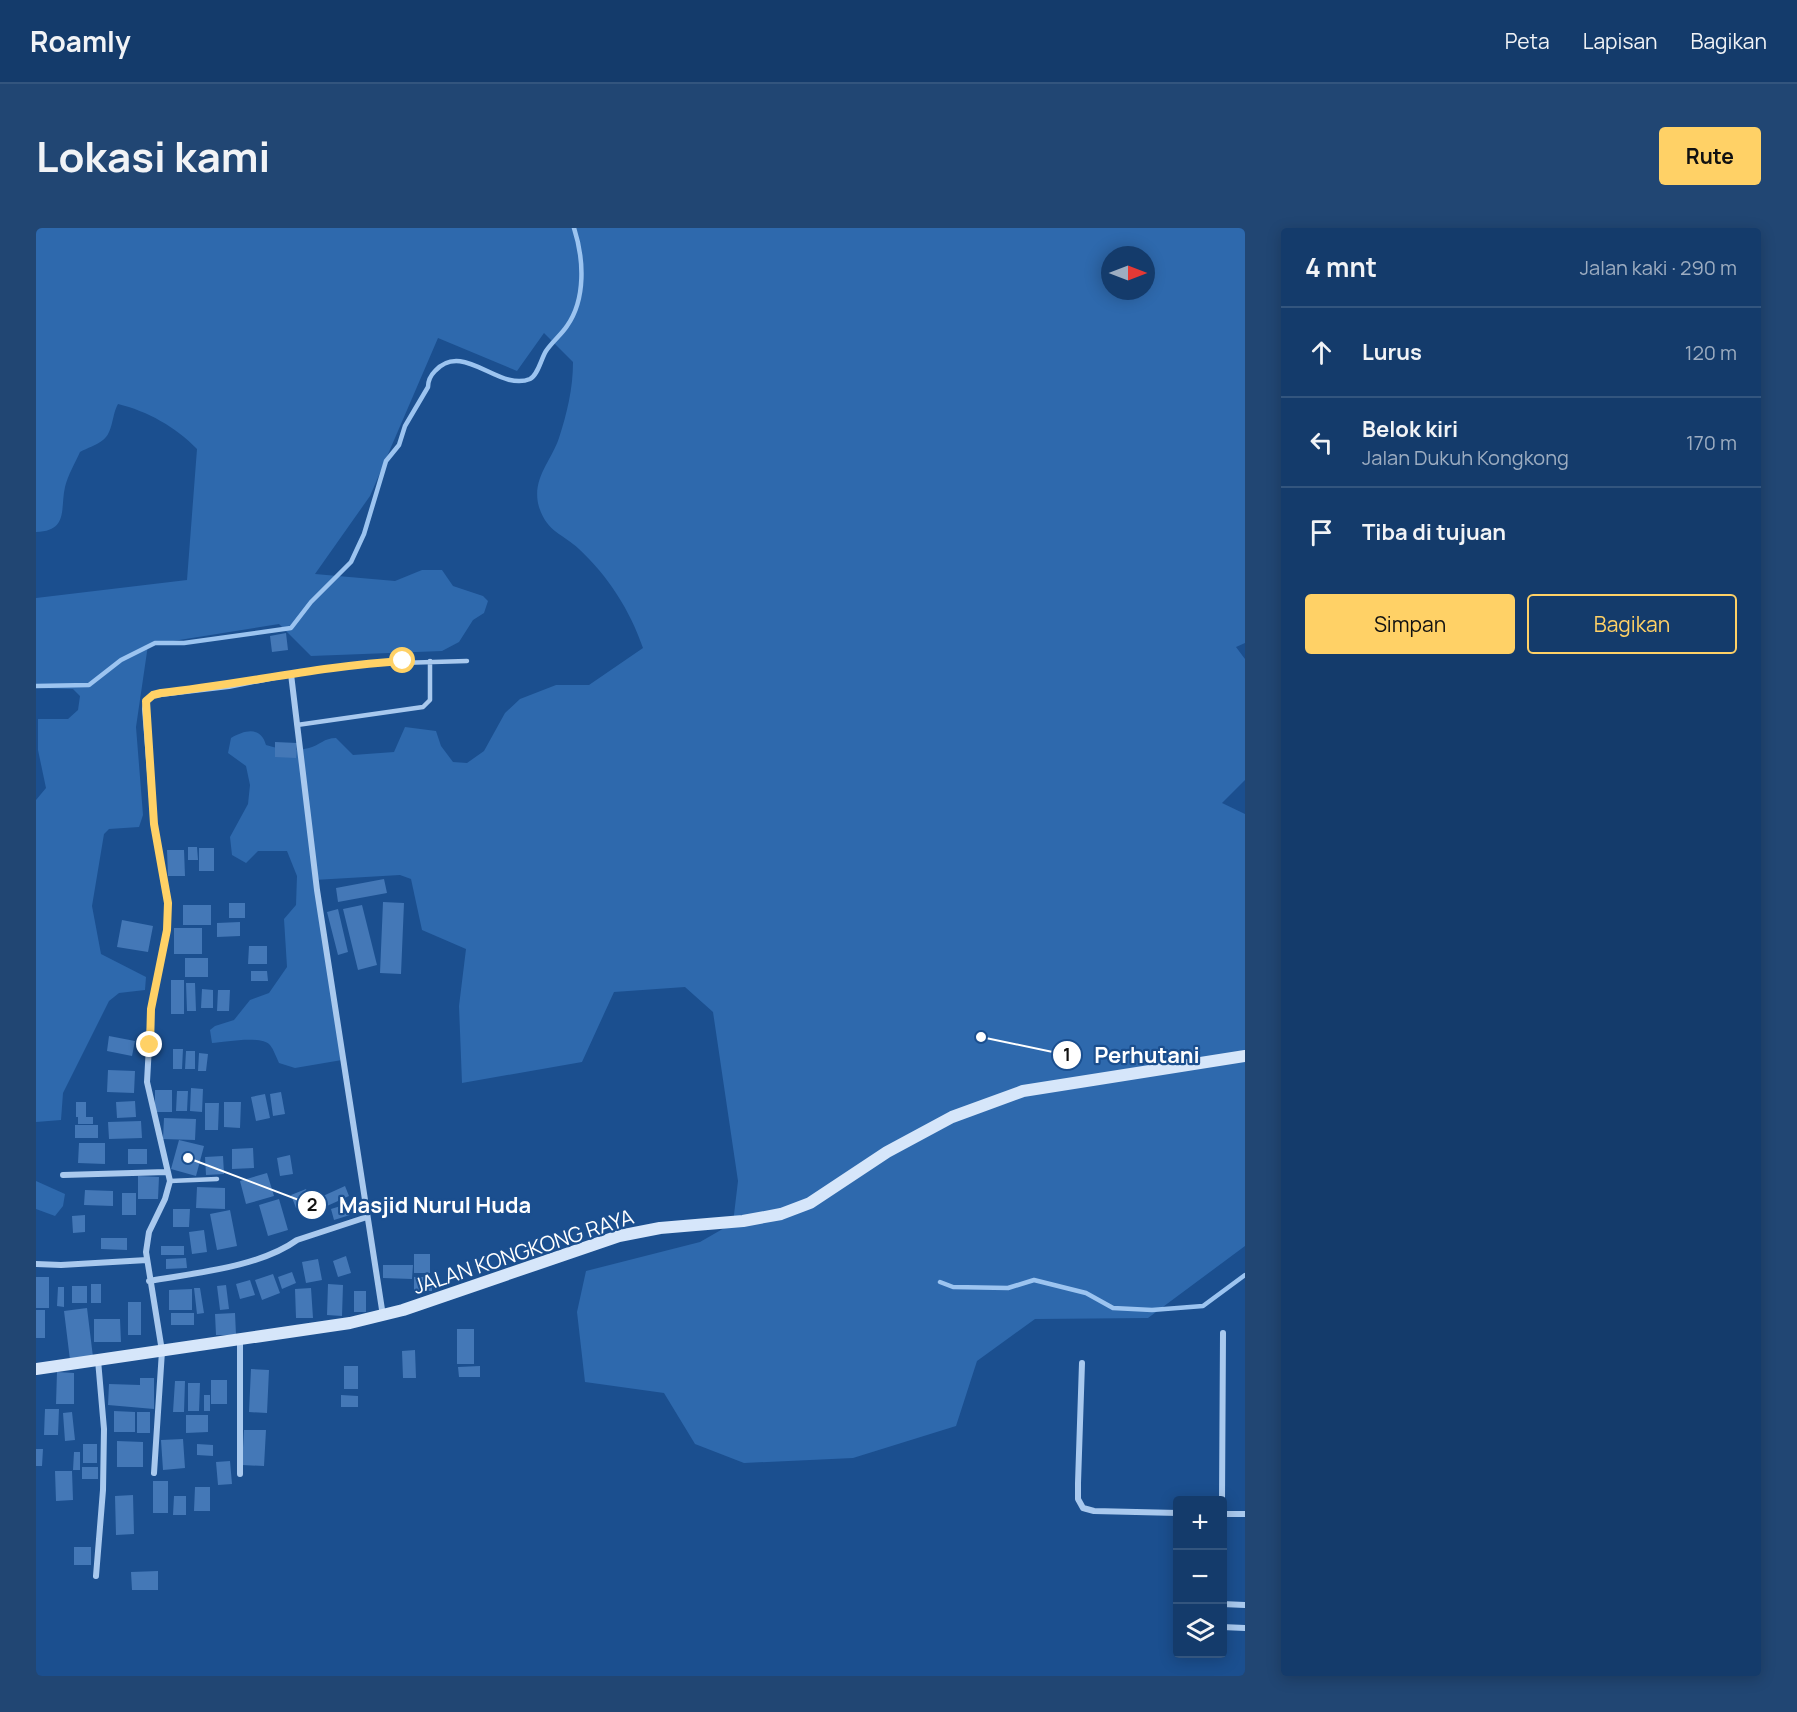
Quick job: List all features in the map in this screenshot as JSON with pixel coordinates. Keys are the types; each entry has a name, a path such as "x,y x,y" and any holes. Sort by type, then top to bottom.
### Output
{"street":[{"path":"154,1473 162,1351 147,1260 149,1233 165,1200 170,1181 147,1082 151,1009 167,930 168,903 154,824 145,709 146,701 153,695 229,686 291,674 317,890 383,1316"},
{"name":"JALAN KONGKONG RAYA","path":"36,1369 383,1316 620,1236 660,1228 743,1221 781,1214 810,1203 887,1152 952,1117 1023,1091 1245,1056"},
{"path":"63,1175 167,1172"},
{"path":"149,1281 215,1269 276,1253 297,1240 367,1217"},
{"path":"36,1264 61,1265 147,1260"},
{"path":"1222,1496 1223,1333"},
{"path":"240,1339 240,1474"},
{"path":"96,1576 103,1490 104,1429 98,1360"},
{"path":"1082,1363 1078,1500 1083,1508 1094,1511 1173,1513"},
{"path":"1227,1514 1245,1514"},
{"path":"1227,1604 1245,1605"},
{"path":"1227,1628 1245,1628"}],"lane":[{"path":"297,725 423,707 430,700 430,661"},
{"path":"291,674 365,664 467,661"},
{"path":"170,1181 217,1179"}],"shaded area":[{"path":"36,228 1245,228 1245,643 1236,647 1245,659 1245,780 1222,803 1245,814 1245,1246 1148,1318 1035,1319 977,1361 956,1426 853,1458 744,1463 695,1444 664,1393 585,1382 577,1312 586,1271 700,1242 733,1223 738,1181 713,1012 685,987 614,992 582,1062 462,1083 459,1006 466,949 422,930 411,879 400,875 314,880 342,1060 295,1068 279,1063 270,1045 259,1040 212,1043 210,1030 234,1020 250,1000 269,993 287,967 284,919 296,905 297,876 287,851 258,851 246,863 232,855 230,837 248,804 250,785 246,766 228,753 231,738 252,731 264,739 266,745 293,750 309,748 328,739 336,738 353,755 394,752 405,727 436,731 441,746 453,762 467,763 484,751 505,713 520,699 556,685 589,685 643,648 632,620 609,582 590,559 546,522 539,507 537,497 540,479 562,429 573,372 573,362 544,333 517,371 438,338 370,496 315,574 395,581 422,570 442,570 453,586 483,596 488,601 484,613 473,620 459,642 442,651 311,656 279,624 148,645 136,727 143,815 139,827 109,829 104,834 92,906 101,954 146,977 145,990 119,993 109,1001 63,1093 61,1120 36,1122 36,800 46,788 38,750 38,719 68,719 78,710 80,696 73,689 36,688 36,598 187,580 197,449 160,421 118,404 106,437 80,452 66,483 61,517 54,528 36,532"},
{"path":"36,1181 65,1194 63,1206 55,1216 36,1209"}],"building":[{"path":"286,633 288,650 272,652 270,636"},
{"path":"275,742 297,743 296,758 275,757"},
{"path":"188,847 197,847 198,860 188,860"},
{"path":"199,848 214,848 214,871 199,871"},
{"path":"167,850 184,850 185,876 168,876"},
{"path":"384,879 387,893 338,902 336,888"},
{"path":"383,902 404,903 401,974 380,973"},
{"path":"229,903 245,903 245,918 229,918"},
{"path":"183,905 211,905 211,925 183,925"},
{"path":"362,905 377,965 358,970 343,909"},
{"path":"338,909 348,952 338,955 327,912"},
{"path":"122,920 153,926 148,952 117,947"},
{"path":"240,922 240,936 217,937 217,923"},
{"path":"174,928 202,928 202,954 174,954"},
{"path":"249,946 267,946 267,964 248,964"},
{"path":"185,958 208,958 208,977 185,977"},
{"path":"251,971 267,971 268,981 251,981"},
{"path":"171,980 184,980 184,1014 171,1014"},
{"path":"186,983 195,983 196,1011 187,1011"},
{"path":"202,989 213,990 213,1008 201,1008"},
{"path":"218,990 230,990 229,1011 217,1011"},
{"path":"109,1036 135,1041 132,1056 107,1051"},
{"path":"173,1049 183,1049 182,1069 173,1069"},
{"path":"186,1051 195,1051 195,1069 185,1069"},
{"path":"199,1053 208,1054 206,1071 198,1071"},
{"path":"108,1070 135,1071 134,1093 107,1092"},
{"path":"191,1088 203,1089 202,1112 190,1111"},
{"path":"155,1090 172,1090 172,1112 155,1112"},
{"path":"177,1091 188,1091 187,1111 176,1111"},
{"path":"281,1092 285,1114 273,1116 270,1094"},
{"path":"265,1094 270,1118 256,1121 251,1097"},
{"path":"135,1101 136,1117 117,1118 116,1102"},
{"path":"76,1102 86,1102 86,1117 76,1117"},
{"path":"224,1102 241,1102 240,1128 224,1127"},
{"path":"205,1103 219,1103 218,1130 205,1130"},
{"path":"78,1117 93,1117 93,1124 78,1124"},
{"path":"164,1118 196,1119 195,1140 163,1139"},
{"path":"141,1121 142,1138 109,1139 108,1122"},
{"path":"75,1125 98,1125 98,1138 75,1138"},
{"path":"179,1140 204,1146 196,1176 171,1169"},
{"path":"79,1143 105,1143 105,1164 78,1163"},
{"path":"253,1148 254,1168 232,1169 232,1149"},
{"path":"128,1149 147,1149 147,1164 128,1164"},
{"path":"290,1155 293,1174 280,1176 277,1158"},
{"path":"223,1156 224,1174 206,1175 205,1157"},
{"path":"267,1173 274,1196 246,1204 240,1181"},
{"path":"138,1176 159,1177 158,1199 138,1199"},
{"path":"345,1186 349,1196 327,1206 323,1196"},
{"path":"197,1187 225,1188 225,1209 196,1208"},
{"path":"306,1189 311,1203 296,1208 291,1195"},
{"path":"85,1190 113,1191 113,1206 84,1205"},
{"path":"122,1193 136,1193 136,1215 122,1215"},
{"path":"279,1199 288,1230 268,1236 259,1205"},
{"path":"347,1204 350,1215 334,1220 331,1209"},
{"path":"173,1209 190,1209 189,1227 173,1227"},
{"path":"230,1210 237,1246 217,1250 210,1214"},
{"path":"85,1215 85,1232 73,1233 72,1216"},
{"path":"204,1230 207,1252 192,1254 189,1232"},
{"path":"101,1238 127,1238 127,1250 101,1249"},
{"path":"161,1246 184,1246 184,1255 161,1255"},
{"path":"414,1254 430,1254 430,1273 414,1273"},
{"path":"346,1256 351,1273 338,1277 333,1261"},
{"path":"186,1258 187,1268 166,1269 166,1259"},
{"path":"318,1259 322,1280 306,1283 302,1262"},
{"path":"383,1265 413,1265 412,1279 383,1278"},
{"path":"292,1272 296,1283 282,1289 278,1277"},
{"path":"273,1274 280,1293 262,1300 255,1280"},
{"path":"36,1277 49,1277 49,1308 36,1308"},
{"path":"414,1277 432,1277 432,1291 414,1291"},
{"path":"250,1280 255,1295 240,1299 236,1284"},
{"path":"91,1284 101,1284 101,1303 91,1303"},
{"path":"328,1284 343,1285 342,1316 327,1315"},
{"path":"226,1285 229,1309 220,1310 217,1286"},
{"path":"72,1286 87,1286 87,1303 72,1303"},
{"path":"58,1287 64,1287 64,1307 57,1306"},
{"path":"194,1288 200,1288 204,1313 197,1314"},
{"path":"311,1288 313,1318 296,1318 295,1289"},
{"path":"192,1289 192,1310 169,1310 169,1290"},
{"path":"354,1291 366,1291 366,1312 354,1312"},
{"path":"128,1302 141,1302 141,1335 128,1335"},
{"path":"87,1308 93,1357 70,1360 64,1311"},
{"path":"36,1310 45,1310 45,1338 36,1338"},
{"path":"171,1313 194,1313 194,1325 171,1325"},
{"path":"235,1313 236,1335 216,1335 215,1314"},
{"path":"94,1319 120,1319 121,1342 94,1342"},
{"path":"457,1329 474,1329 474,1364 457,1364"},
{"path":"415,1350 416,1378 403,1378 402,1351"},
{"path":"344,1366 358,1366 358,1389 344,1389"},
{"path":"480,1366 480,1377 459,1377 458,1367"},
{"path":"251,1369 269,1370 267,1413 249,1412"},
{"path":"57,1372 74,1373 74,1404 56,1404"},
{"path":"140,1378 154,1378 154,1409 108,1405 109,1384 140,1385"},
{"path":"211,1380 227,1380 227,1404 211,1404"},
{"path":"175,1381 185,1381 184,1412 173,1412"},
{"path":"188,1383 200,1383 199,1411 188,1411"},
{"path":"204,1395 210,1395 210,1411 204,1411"},
{"path":"341,1395 358,1396 358,1407 341,1407"},
{"path":"45,1409 59,1409 58,1435 44,1435"},
{"path":"114,1411 135,1412 135,1432 114,1432"},
{"path":"72,1412 75,1440 65,1441 63,1413"},
{"path":"137,1412 150,1412 150,1433 137,1433"},
{"path":"186,1415 208,1415 208,1432 186,1433"},
{"path":"244,1430 266,1430 264,1466 242,1465"},
{"path":"183,1439 185,1468 163,1470 161,1440"},
{"path":"117,1441 143,1442 143,1467 117,1467"},
{"path":"83,1444 97,1444 97,1463 83,1463"},
{"path":"197,1444 213,1445 213,1456 197,1455"},
{"path":"36,1449 43,1449 42,1466 36,1466"},
{"path":"74,1452 80,1452 80,1470 73,1470"},
{"path":"230,1461 232,1484 218,1485 216,1462"},
{"path":"82,1467 98,1467 98,1479 82,1479"},
{"path":"55,1471 72,1471 73,1500 56,1501"},
{"path":"153,1481 168,1481 168,1513 153,1513"},
{"path":"195,1487 210,1487 210,1511 194,1511"},
{"path":"133,1495 134,1534 116,1535 115,1496"},
{"path":"174,1496 186,1496 186,1515 173,1515"},
{"path":"74,1547 91,1547 91,1565 74,1565"},
{"path":"158,1571 158,1590 132,1590 131,1572"}],"waterway":[{"path":"36,686 89,685 121,660 155,643 184,643 291,628 311,602 351,562 364,534 386,461 399,445 405,426 435,371 446,363 457,361 469,363 506,379 518,381 533,377 546,351 567,326 578,304 581,266 574,228"},
{"path":"940,1282 953,1287 1008,1288 1034,1280 1086,1293 1113,1308 1152,1310 1203,1306 1245,1275"}],"place":[{"name":"Perhutani","path":"981,1037"},
{"name":"Masjid Nurul Huda","path":"188,1158"}],"route":[{"path":"150,1045 151,1009 156,975 167,930 168,903 154,824 146,701 153,695 161,693 229,686 308,670 403,661"}]}
